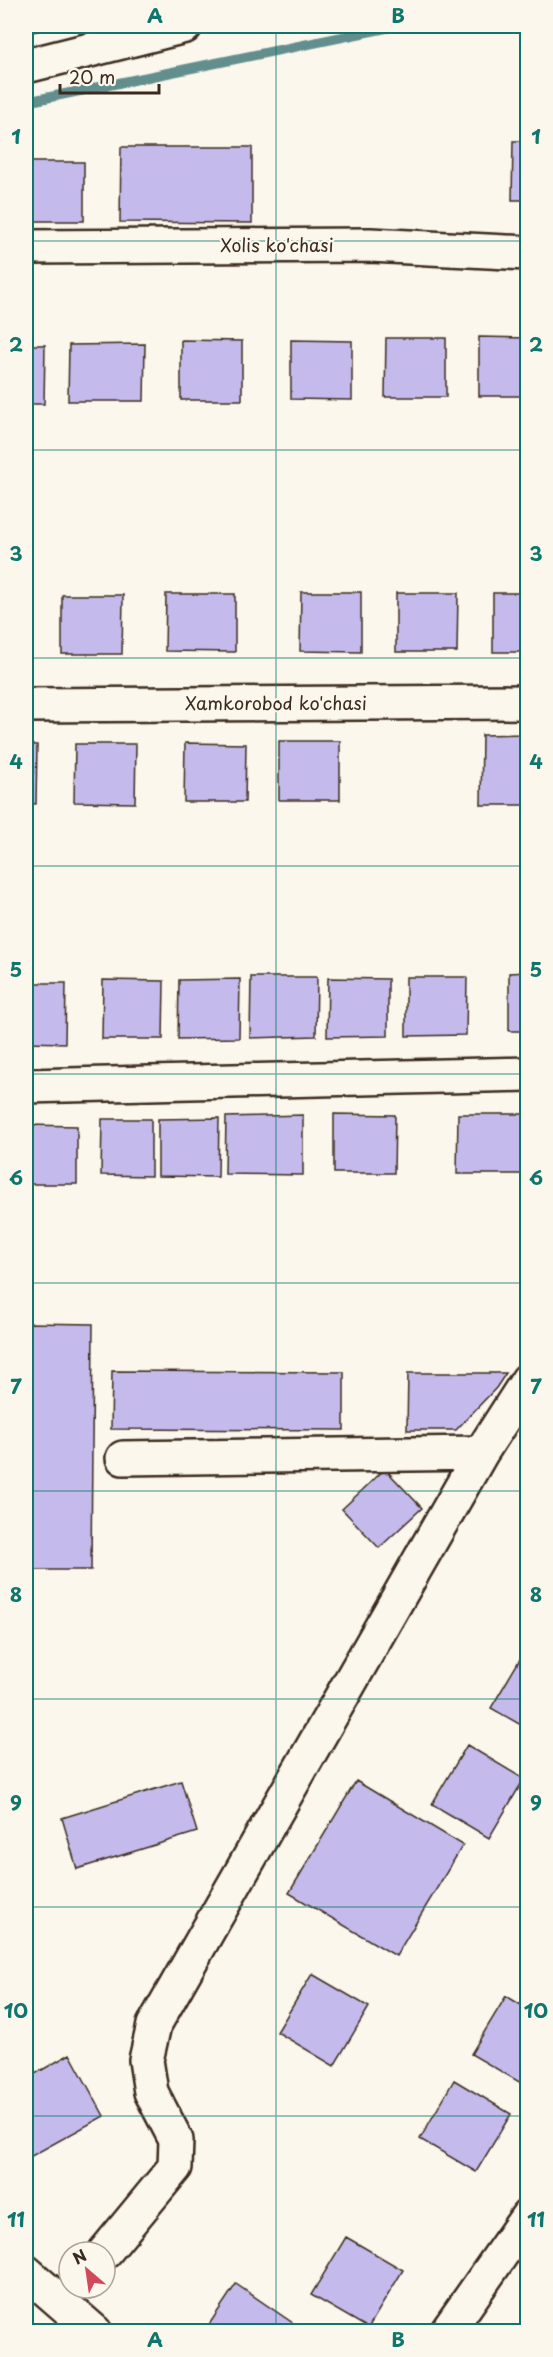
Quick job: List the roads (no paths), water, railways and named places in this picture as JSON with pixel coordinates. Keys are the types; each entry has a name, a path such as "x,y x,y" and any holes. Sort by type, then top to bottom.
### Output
{"street":[{"path":"26,66 185,26"},
{"name":"Xolis ko'chasi","path":"26,247 369,246 528,253"},
{"name":"Xamkorobod ko'chasi","path":"26,705 528,702"},
{"path":"26,1086 528,1074"},
{"path":"115,2240 175,2167 176,2140 151,2092 146,2060 154,2025 481,1453 528,1380"},
{"path":"123,1458 481,1453"},
{"path":"447,2331 528,2217"},
{"path":"26,2272 57,2289"},
{"path":"72,2300 96,2331"}],"waterway":[{"path":"26,102 396,26"}]}
